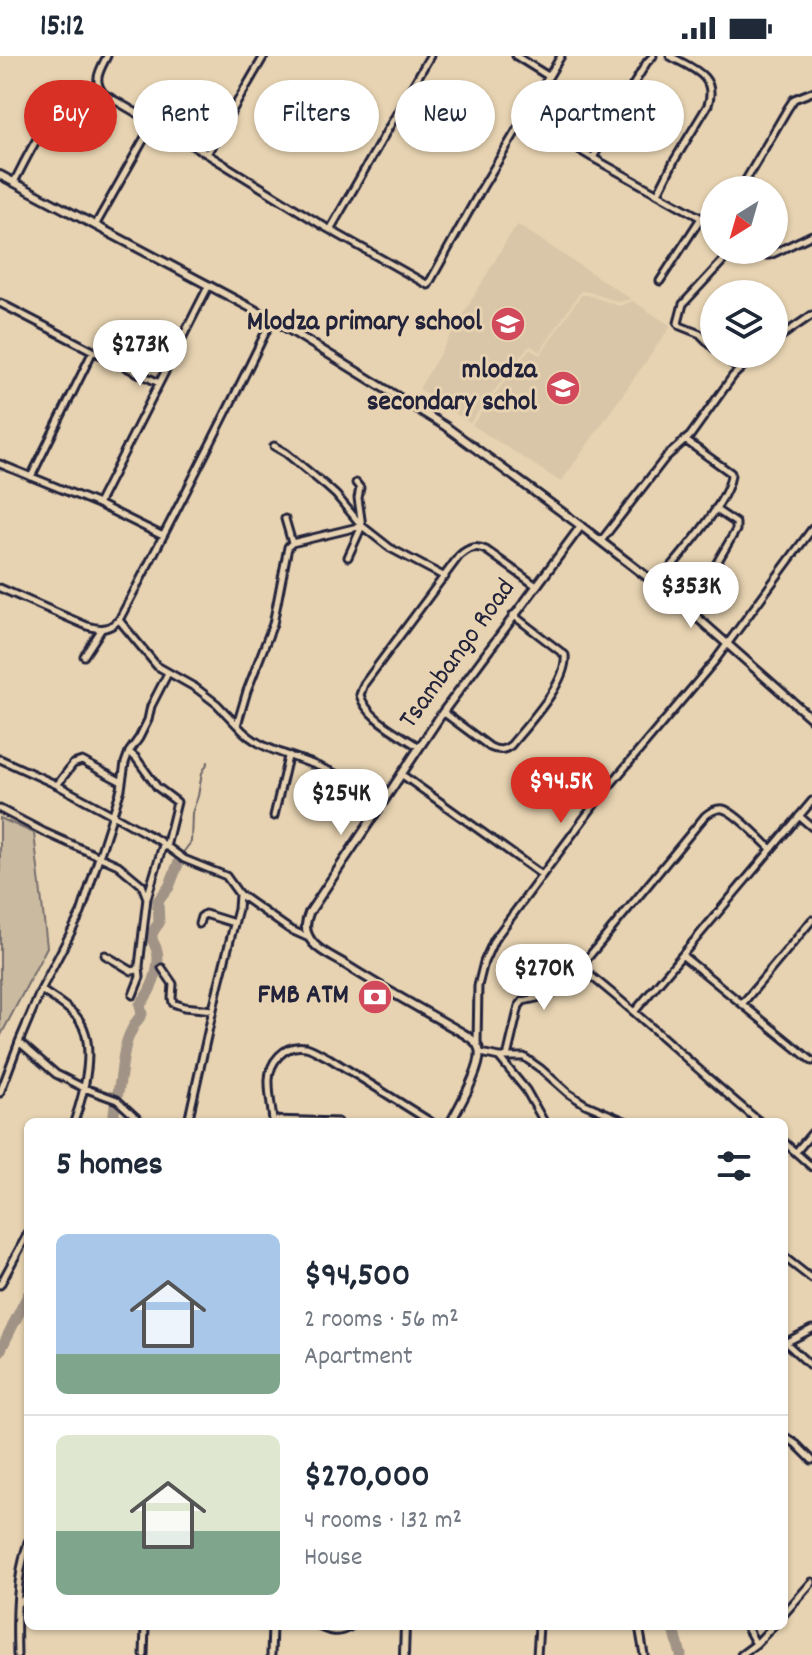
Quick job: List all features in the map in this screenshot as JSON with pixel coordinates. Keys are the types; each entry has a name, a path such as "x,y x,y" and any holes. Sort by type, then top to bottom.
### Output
{"street":[{"path":"98,80 107,56"},
{"path":"207,154 264,56"},
{"path":"331,229 430,56"},
{"path":"516,56 548,76"},
{"path":"546,80 561,56"},
{"path":"593,158 626,97 653,56"},
{"path":"658,193 711,97 711,89 703,75 670,56"},
{"path":"748,176 794,99 812,92"},
{"path":"204,152 428,285 511,140"},
{"path":"14,182 29,152"},
{"path":"96,224 137,152"},
{"path":"583,152 700,216"},
{"path":"0,175 272,319 445,426 657,584 812,719"},
{"path":"660,281 700,219"},
{"path":"788,247 812,235"},
{"path":"705,280 720,264"},
{"path":"98,504 209,285"},
{"path":"700,286 683,304 678,323 700,334"},
{"path":"0,303 159,383"},
{"path":"788,331 812,315"},
{"path":"84,656 101,630 119,620 272,319"},
{"path":"31,477 93,351"},
{"path":"601,541 739,369"},
{"path":"657,584 729,488 731,473 685,440"},
{"path":"274,446 336,495 362,526 399,553 445,577"},
{"path":"0,464 98,504 163,536"},
{"path":"348,557 362,526 358,498 360,488 356,483"},
{"path":"682,604 708,578 736,530 736,523 715,509"},
{"path":"285,519 292,543"},
{"path":"237,725 273,624 287,551 292,543 362,526"},
{"name":"Tsambango Road","path":"310,938 306,928 309,913 381,802 513,615 581,526"},
{"path":"453,1118 479,1064 478,986 494,940 600,797 714,662 812,531"},
{"path":"419,747 364,705 360,695 364,684 466,550 479,547 486,550 535,585"},
{"path":"0,588 101,630"},
{"path":"443,712 495,750 506,749 558,684 565,655 513,615"},
{"path":"119,620 157,666 217,704 250,738 288,757 323,768 381,802"},
{"path":"0,1093 41,990 81,913 122,782 125,763 168,673"},
{"path":"129,752 157,787 177,802 147,898 140,977 133,995"},
{"path":"274,816 288,757"},
{"path":"0,759 111,814 184,859 226,876 239,894 289,929 310,938 364,977 477,1043"},
{"path":"57,785 73,764 82,761 122,782"},
{"path":"401,774 542,875"},
{"path":"635,1011 812,801"},
{"path":"0,809 118,865 144,887 147,898"},
{"path":"755,1118 591,976 586,969 586,960 713,810 723,809 732,813 771,849"},
{"path":"799,816 812,827"},
{"path":"189,1118 239,894"},
{"path":"199,924 205,914 234,923"},
{"path":"743,1003 812,920"},
{"path":"105,955 132,971 139,966"},
{"path":"683,956 812,1061"},
{"path":"162,968 173,984 173,1003 213,1010"},
{"path":"507,1057 519,1006 523,1001 550,995 586,969"},
{"path":"41,990 77,1016 85,1030 87,1071 75,1118"},
{"path":"19,1042 56,1074 117,1100 137,1118"},
{"path":"273,1118 269,1082 272,1067 279,1055 297,1047 329,1058 425,1118"},
{"path":"481,1053 524,1057 568,1093 618,1118"},
{"path":"499,1057 526,1090 542,1118"},
{"path":"796,1152 812,1133"},
{"path":"788,1145 812,1167"},
{"path":"0,1285 24,1240"},
{"path":"788,1260 811,1278"},
{"path":"788,1341 812,1329"},
{"path":"788,1345 812,1367"},
{"path":"788,1439 812,1460"},
{"path":"17,1655 18,1604 24,1557"},
{"path":"788,1609 812,1582"},
{"path":"18,1604 24,1599"},
{"path":"144,1655 145,1630"},
{"path":"271,1655 272,1630"},
{"path":"404,1655 405,1630"},
{"path":"537,1655 539,1630"},
{"path":"640,1630 644,1655"},
{"path":"748,1630 756,1644"},
{"path":"741,1655 769,1630"}],"shaded area":[{"name":"Mlodza primary school","path":"518,225 631,299 619,302 581,291 540,352 531,346 527,348 470,423 419,389"},
{"name":"mlodza secondary schol","path":"581,295 619,306 633,301 671,326 561,482 472,425 529,349 540,355"},
{"path":"0,818 34,833 47,947 0,1037"}],"waterway":[{"path":"182,854 191,842 192,813 202,773 208,762"},
{"path":"117,1097 126,1044 142,1014 140,1005 151,989 157,971 158,957 152,934 159,923 158,901 169,887 180,859"},
{"path":"113,1118 115,1105"},
{"path":"0,1351 24,1303"},
{"path":"674,1630 681,1655"}],"place":[{"name":"Mlodza primary school","path":"508,324"},
{"name":"mlodza secondary schol","path":"563,388"},
{"name":"FMB ATM","path":"375,997"}]}
